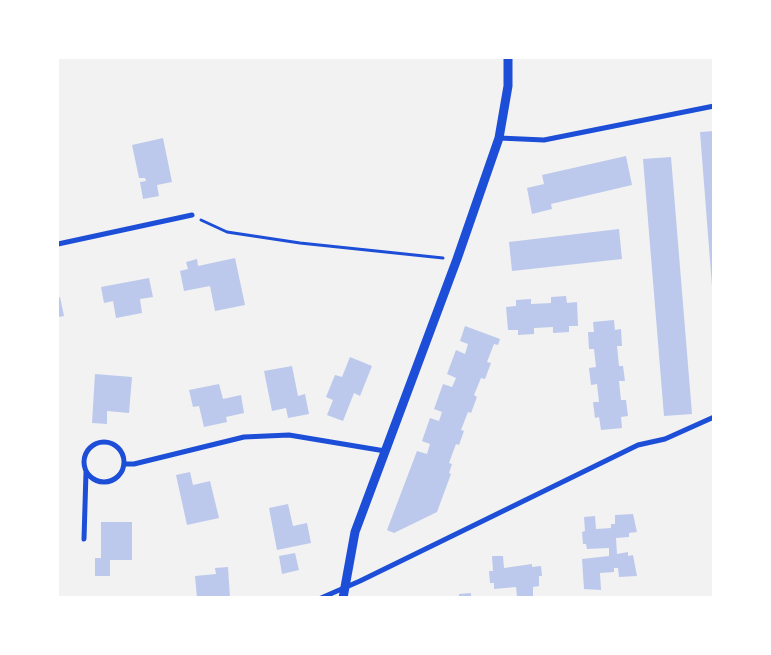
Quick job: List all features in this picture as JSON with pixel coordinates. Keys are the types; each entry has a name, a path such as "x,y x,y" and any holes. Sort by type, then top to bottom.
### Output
{"street":[{"path":"343,598 355,532 457,259 499,138 508,86 508,58"},
{"path":"499,138 544,140 714,106"},
{"path":"58,244 192,215"},
{"path":"321,598 360,581 638,445 665,439 714,417"},
{"path":"125,464 134,464 244,437 289,435 385,451"},
{"path":"84,539 86,472 84,458 91,446 97,443 104,442 117,446 121,451 125,464 120,476 108,482 96,481 86,472"}],"path":[{"path":"192,215 227,232 300,243 457,259"}],"building":[{"path":"714,131 714,286 712,286 700,132"},
{"path":"163,138 172,182 157,185 159,196 143,199 140,182 146,181 145,178 139,178 132,145"},
{"path":"626,156 632,185 551,204 552,209 532,214 527,188 544,184 542,175"},
{"path":"671,157 692,414 664,416 643,159"},
{"path":"619,229 622,259 512,271 509,242"},
{"path":"235,258 245,305 215,311 210,286 184,291 180,271 188,269 186,262 197,259 198,266"},
{"path":"149,278 153,297 140,299 142,313 116,318 113,301 104,303 101,287"},
{"path":"566,296 567,303 577,302 578,326 569,326 569,332 553,333 553,327 534,328 534,334 518,335 518,330 508,330 506,307 516,306 516,300 531,299 531,304 551,303 551,297"},
{"path":"60,297 64,316 58,317 58,298"},
{"path":"614,320 615,330 621,329 622,346 617,346 619,366 623,366 625,381 619,381 621,400 626,400 628,416 621,417 622,428 601,430 599,417 595,418 593,402 599,402 597,384 591,385 589,368 596,367 594,349 589,349 588,332 594,332 593,322"},
{"path":"465,326 500,339 498,345 494,344 487,362 491,363 485,379 481,378 474,395 477,397 471,413 468,412 461,430 464,431 459,445 456,444 449,463 452,464 449,473 451,474 437,512 394,533 387,530 417,451 427,454 430,444 422,441 430,418 439,421 442,412 434,409 443,384 452,387 456,378 447,374 456,350 465,354 468,344 460,341"},
{"path":"350,357 372,366 360,396 354,393 343,421 327,415 333,400 326,397 335,375 342,377"},
{"path":"292,366 298,396 305,394 309,414 288,418 286,408 272,411 264,371"},
{"path":"95,374 132,377 129,413 107,411 107,424 92,423"},
{"path":"219,384 223,399 241,395 244,413 226,417 227,422 204,427 199,406 193,407 189,390"},
{"path":"190,472 193,485 210,481 219,518 187,525 176,475"},
{"path":"288,504 293,526 307,523 311,543 277,550 269,508"},
{"path":"633,514 637,532 629,533 629,537 616,538 617,554 628,552 628,556 633,555 637,576 619,577 618,568 614,568 614,572 600,573 601,590 584,589 582,559 609,556 609,548 587,549 586,544 583,544 582,532 585,531 584,517 595,516 596,529 611,528 611,524 615,524 615,515"},
{"path":"101,522 132,522 132,560 110,560 110,576 95,576 95,558 101,558"},
{"path":"295,553 299,570 282,574 279,556"},
{"path":"492,556 503,556 504,568 532,564 532,567 541,566 542,576 539,576 539,586 533,587 533,598 509,598 517,596 516,587 494,589 494,583 490,583 489,571 493,571"},
{"path":"228,567 230,598 197,598 195,576 216,574 215,568"},
{"path":"471,593 471,598 459,598 459,594"}]}
